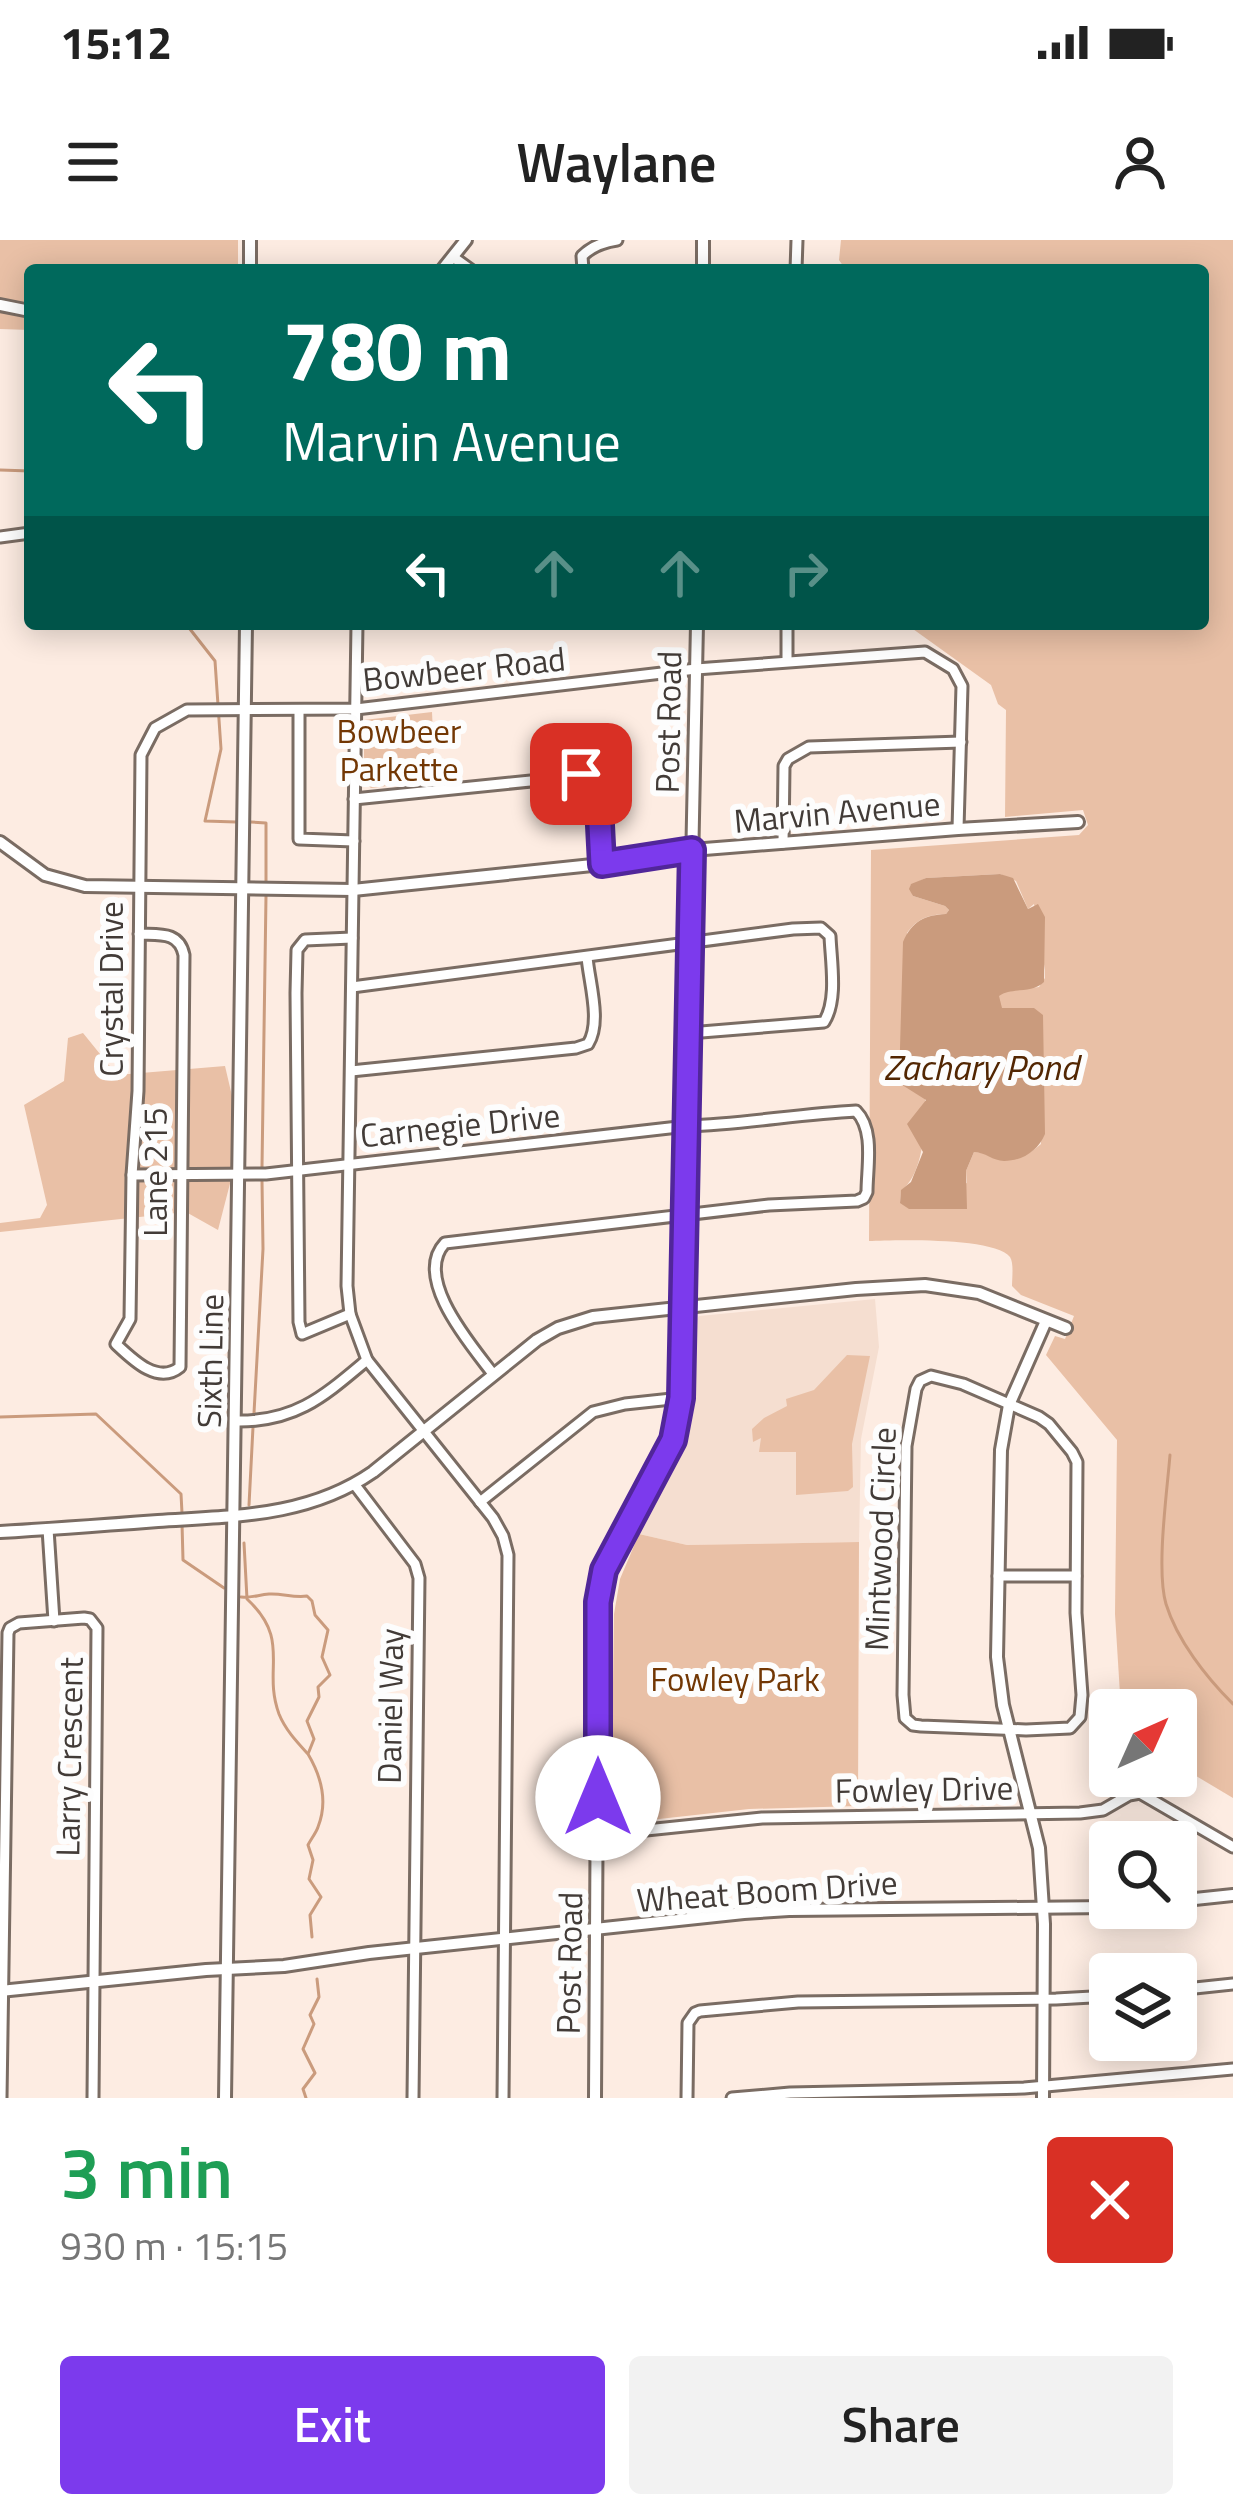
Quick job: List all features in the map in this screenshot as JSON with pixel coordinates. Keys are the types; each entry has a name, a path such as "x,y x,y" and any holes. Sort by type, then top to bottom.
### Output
{"street":[{"path":"447,264 466,240"},
{"path":"582,264 581,256 589,250 616,240"},
{"path":"453,257 463,264"},
{"name":"Sixth Line","path":"225,2098 246,630"},
{"path":"357,630 347,1286 350,1314 367,1360 480,1502 503,1536 509,1564 502,2098"},
{"name":"Post Road","path":"595,2098 598,1624 604,1570 673,1440 681,1398 697,630"},
{"path":"787,630 787,661"},
{"name":"Bowbeer Road","path":"245,710 356,709 696,669 925,652 953,669 962,686 958,829"},
{"name":"Crystal Drive","path":"116,1344 130,1318 141,755 154,728 188,710 245,710"},
{"path":"298,710 299,838 354,841"},
{"path":"783,843 784,766 796,753 808,747 961,742"},
{"path":"354,799 590,775 598,787 602,864"},
{"name":"Marvin Avenue","path":"0,842 25,863 62,881 99,887 353,890 692,850 1078,823"},
{"path":"352,987 793,929 821,928 830,936 830,1016 824,1022 688,1033"},
{"name":"Lane 215","path":"116,1344 158,1375 173,1374 180,1367 184,955 173,936 140,934"},
{"path":"350,1314 302,1334 297,950 305,940 352,938"},
{"path":"351,1071 588,1044 594,1021 586,957"},
{"name":"Carnegie Drive","path":"132,1175 299,1170 856,1112 866,1122 867,1192 857,1202 769,1205 686,1215"},
{"path":"494,1375 442,1300 437,1261 445,1243 686,1215"},
{"path":"0,1532 235,1517 304,1506 355,1485 537,1340 593,1317 856,1288 925,1285 979,1293 1066,1328"},
{"path":"1042,2092 1039,1848 998,1672 998,1576 999,1463 1010,1406 1046,1321"},
{"path":"236,1421 261,1421 314,1403 367,1360"},
{"name":"Mintwood Circle","path":"923,1378 963,1384 1049,1424 1076,1459 1076,1576 1082,1691 1075,1725 1064,1730 913,1725 904,1715 905,1446 916,1389 923,1378"},
{"path":"480,1502 593,1412 681,1398"},
{"name":"Daniel Way","path":"355,1485 415,1564 419,1577 413,2098"},
{"path":"48,1529 53,1621"},
{"path":"998,1576 1076,1576"},
{"name":"Larry Crescent","path":"2,1990 8,1633 19,1623 90,1619 98,1628 94,1982"},
{"name":"Fowley Drive","path":"598,1835 762,1818 1102,1810 1140,1793 1233,1847"},
{"path":"1197,1899 1233,1895"},
{"name":"Wheat Boom Drive","path":"2,1990 285,1965 788,1910 1089,1907"},
{"path":"93,2098 94,1982"},
{"path":"1197,1988 1233,1984"},
{"path":"1,2098 2,1990"},
{"path":"687,2098 688,2023 694,2012 798,2002 1089,1997"},
{"path":"732,2098 790,2093 1042,2092 1086,2083 1233,2069"}],"shaded area":[{"path":"875,1299 879,1347 861,1439 859,1542 687,1545 639,1534 688,1435 699,1316"}],"green space":[{"path":"0,240 238,240 238,264 24,264 24,330 0,329"},
{"path":"841,240 1233,240 1233,1798 1197,1777 1197,1689 1120,1689 1115,1614 1117,1440 1046,1355 1055,1336 1065,1339 1074,1316 1021,1295 1012,1286 1010,1257 1001,1251 943,1241 869,1241 871,850 1079,835 1088,825 1083,810 1005,817 1006,710 998,704 991,685 914,630 1209,630 1209,264 842,264 839,260","holes":["1000,874 1016,881 1028,909 1034,904 1045,978 1039,987 998,995 1001,1008 1034,1008 1041,1144 1016,1157 974,1152 966,1171 967,1183 900,1203 923,1143 925,1108 907,933 919,921 949,910 913,896 910,886 926,878"]},
{"name":"Bowbeer Parkette","path":"432,712 435,780 371,788 364,782 364,720"},
{"path":"83,1033 117,1075 225,1066 232,1096 233,1172 218,1230 186,1212 0,1232 0,1223 40,1218 47,1205 24,1105 64,1081 68,1038"},
{"path":"847,1355 870,1356 852,1444 853,1487 796,1495 796,1452 759,1452 761,1438 753,1442 752,1429 787,1406 786,1399 814,1390"},
{"name":"Fowley Park","path":"639,1534 687,1545 859,1542 858,1806 749,1809 611,1821 614,1614 620,1579"}],"water":[{"name":"Zachary Pond","path":"1000,874 1013,878 1028,909 1038,904 1045,917 1044,982 999,996 1002,1008 1034,1008 1043,1015 1045,1134 1034,1150 1017,1159 1000,1161 974,1152 966,1171 967,1209 909,1209 900,1203 901,1190 911,1182 923,1152 907,1124 926,1100 899,1083 903,942 920,920 949,910 913,896 909,889 926,878"}],"waterway":[{"path":"0,470 24,471"},
{"path":"191,630 215,661 221,749 205,821 236,822"},
{"path":"251,822 266,823 266,882"},
{"path":"262,1167 266,896"},
{"path":"254,1413 262,1181"},
{"path":"0,1417 96,1414 181,1494 182,1513"},
{"path":"249,1505 253,1427"},
{"path":"1170,1455 1162,1552 1166,1604 1194,1657 1233,1704"},
{"path":"182,1523 183,1560 224,1588"},
{"path":"244,1543 247,1599 269,1628 279,1714 307,1753"},
{"path":"241,1597 307,1596 328,1630 322,1657 330,1675 318,1687 319,1697 307,1721 314,1739 308,1754 323,1799 321,1818 308,1845 313,1860 309,1879 321,1897 310,1915 312,1937"},
{"path":"306,2098 303,2089 315,2073 303,2049 314,2024 310,2015 319,1997 317,1979"}],"route":[{"path":"581,774 596,779 598,787 602,864 692,850 681,1398 673,1440 604,1570 598,1602 598,1798"}]}
